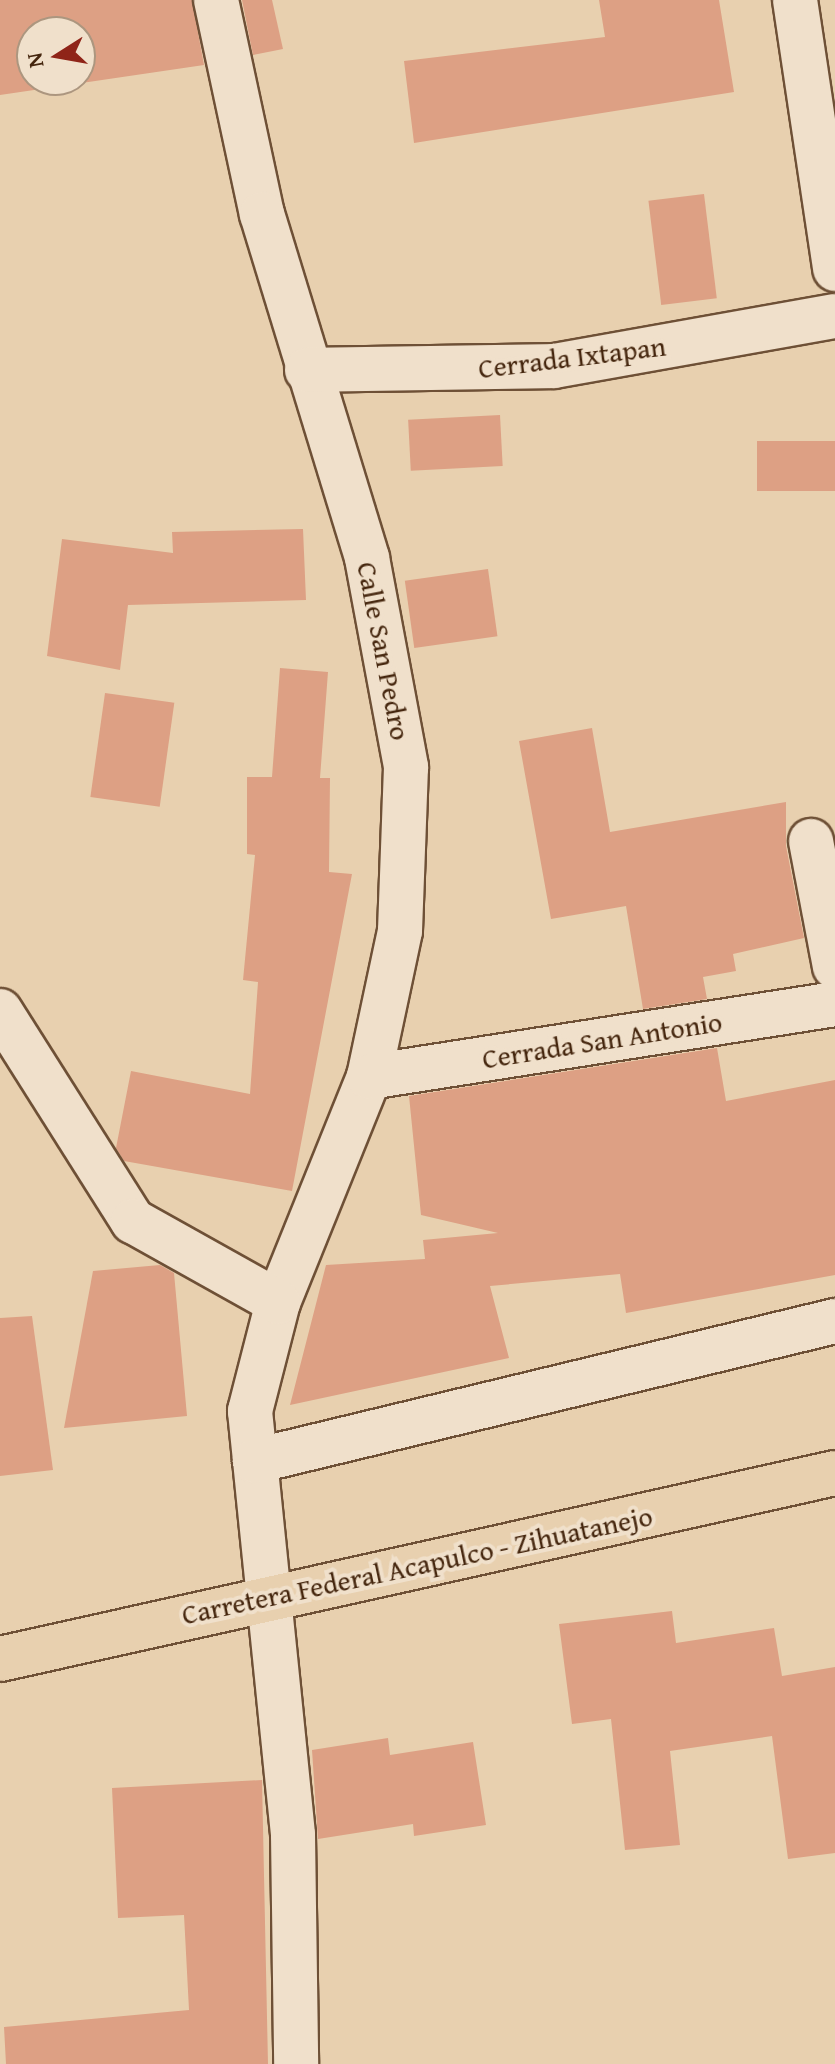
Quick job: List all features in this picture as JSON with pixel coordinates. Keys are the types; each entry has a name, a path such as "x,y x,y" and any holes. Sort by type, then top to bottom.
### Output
{"main road":[{"name":"Carretera Federal Acapulco - Zihuatanejo","path":"0,1659 266,1597 835,1473"}],"street":[{"name":"Calle San Pedro","path":"216,0 262,214 307,370 367,558 406,767 400,931 369,1077 278,1302 250,1411 266,1597 293,1835 296,2064"},
{"path":"795,0 835,269"},
{"name":"Cerrada Ixtapan","path":"307,370 554,366 835,316"},
{"path":"811,841 835,967"},
{"name":"Cerrada San Antonio","path":"369,1077 835,1004"},
{"path":"0,1011 133,1221 278,1302"},
{"path":"255,1461 835,1321"}],"building":[{"path":"0,0 192,0 204,65 96,81 96,16 16,16 16,93 0,95"},
{"path":"242,0 272,0 283,49 253,55"},
{"path":"599,0 719,0 734,92 414,143 404,61 605,37"},
{"path":"704,194 717,298 661,305 648,201"},
{"path":"500,415 503,466 411,471 408,420"},
{"path":"757,441 835,441 835,491 757,491"},
{"path":"303,529 306,600 128,605 120,670 47,656 62,539 173,553 172,532"},
{"path":"488,569 497,636 414,648 405,581"},
{"path":"280,668 328,672 320,778 330,778 329,872 352,874 292,1191 124,1161 116,1148 131,1071 250,1094 258,982 243,980 255,855 247,854 247,777 272,777"},
{"path":"105,693 174,703 160,807 90,797"},
{"path":"592,728 610,832 786,802 786,846 804,938 733,954 736,971 703,977 707,999 643,1009 626,906 551,919 519,741"},
{"path":"717,1048 726,1101 835,1080 835,1275 626,1313 620,1274 490,1286 509,1358 290,1405 326,1265 425,1259 423,1240 498,1233 421,1215 409,1096"},
{"path":"160,1265 174,1273 187,1416 64,1428 93,1271"},
{"path":"32,1316 53,1470 0,1476 0,1318"},
{"path":"672,1611 676,1643 774,1628 782,1676 835,1667 835,1853 788,1859 772,1736 670,1751 680,1845 625,1850 611,1719 572,1724 559,1624"},
{"path":"388,1738 390,1755 473,1742 486,1825 414,1836 413,1824 318,1839 312,1750"},
{"path":"262,1780 268,2064 6,2064 4,2027 189,2010 184,1915 118,1918 112,1788"}]}
